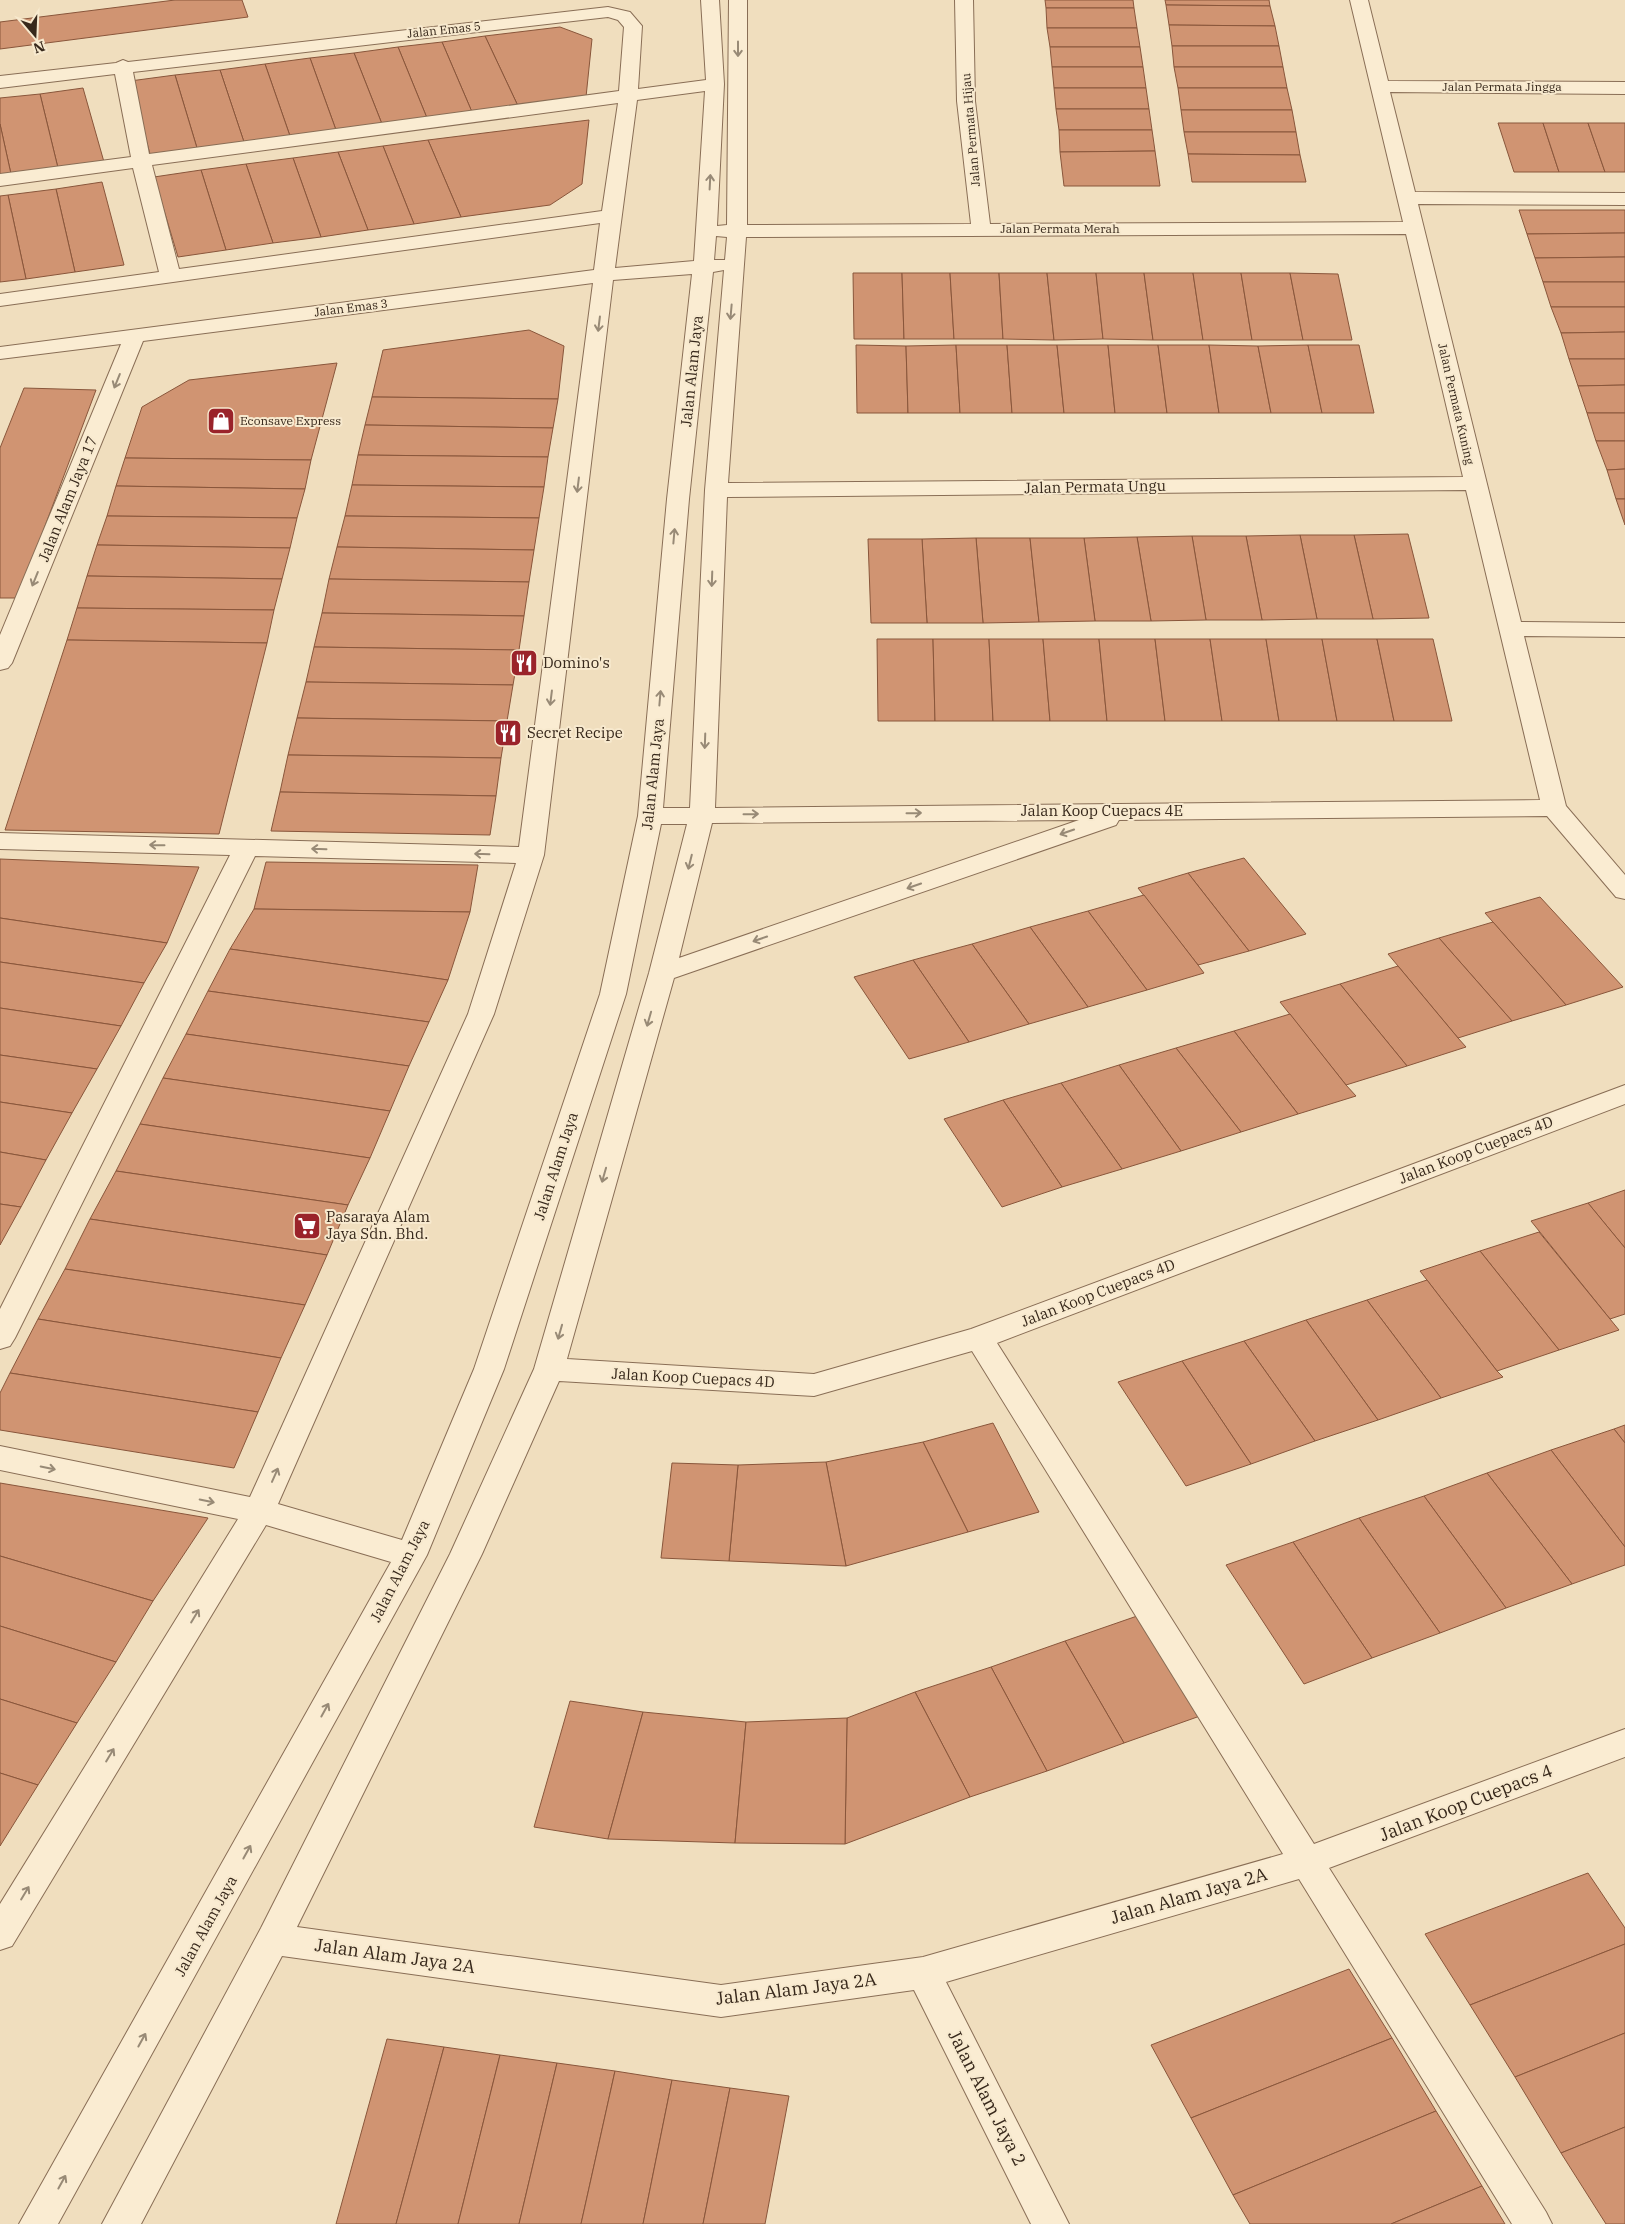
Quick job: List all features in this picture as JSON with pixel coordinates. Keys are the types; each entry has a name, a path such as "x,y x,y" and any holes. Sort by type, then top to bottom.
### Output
{"street":[{"name":"Jalan Alam Jaya","path":"38,2224 411,1555 489,1368 613,994 650,816 678,499 707,231 716,84 710,0"},
{"path":"120,2224 273,1939 466,1554 549,1369 662,973 702,815 716,490 738,230 738,0"},
{"name":"Jalan Permata Hijau","path":"964,0 966,101 981,229"},
{"name":"Jalan Permata Kuning","path":"1359,0 1554,808"},
{"name":"Jalan Emas 5","path":"0,82 123,66 608,12 624,16 633,26 628,96 530,855 481,1014 259,1511 0,1935"},
{"path":"123,66 141,161 170,275"},
{"path":"0,180 716,84"},
{"name":"Jalan Permata Jingga","path":"1379,86 1625,88"},
{"path":"1407,198 1625,199"},
{"path":"0,300 170,275 611,216"},
{"name":"Jalan Permata Merah","path":"707,231 1413,228"},
{"name":"Jalan Emas 3","path":"0,353 605,275 735,264"},
{"name":"Jalan Alam Jaya 17","path":"0,663 135,336"},
{"name":"Jalan Permata Ungu","path":"716,490 1475,483"},
{"path":"1510,629 1625,630"},
{"path":"1554,808 1625,891"},
{"name":"Jalan Koop Cuepacs 4E","path":"650,816 1554,808"},
{"path":"662,973 1130,811"},
{"path":"0,841 530,855"},
{"path":"0,1338 248,847"},
{"name":"Jalan Koop Cuepacs 4D","path":"549,1369 814,1385 979,1338 1625,1094"},
{"path":"979,1338 1534,2224"},
{"path":"0,1458 259,1511 411,1555"},
{"name":"Jalan Koop Cuepacs 4","path":"1307,1862 1625,1743"},
{"name":"Jalan Alam Jaya 2A","path":"273,1939 721,2002 923,1972 1307,1862"},
{"name":"Jalan Alam Jaya 2","path":"923,1972 1050,2224"}],"building":[{"path":"175,0 242,0 248,17 0,49 0,22"},
{"path":"1045,0 1133,0 1134,8 1046,8"},
{"path":"1165,0 1269,0 1270,6 1166,5"},
{"path":"1166,5 1270,6 1275,26 1169,25"},
{"path":"1046,8 1134,8 1137,28 1047,28"},
{"path":"1169,25 1275,26 1279,46 1172,46"},
{"path":"560,27 592,39 586,97 518,106 485,36"},
{"path":"1047,28 1137,28 1140,47 1050,47"},
{"path":"485,36 518,106 472,112 442,42"},
{"path":"442,42 472,112 427,118 398,47"},
{"path":"1172,46 1279,46 1283,67 1174,67"},
{"path":"398,47 427,118 382,124 354,53"},
{"path":"1050,47 1140,47 1143,67 1052,67"},
{"path":"354,53 382,124 336,130 310,58"},
{"path":"310,58 336,130 290,136 265,64"},
{"path":"265,64 290,136 244,142 220,70"},
{"path":"1052,67 1143,67 1146,88 1054,88"},
{"path":"1174,67 1283,67 1287,88 1178,88"},
{"path":"220,70 244,142 197,148 175,75"},
{"path":"175,75 197,148 150,154 130,81"},
{"path":"83,88 104,162 58,168 40,94"},
{"path":"1054,88 1146,88 1149,109 1056,109"},
{"path":"1178,88 1287,88 1292,110 1181,110"},
{"path":"40,94 58,168 11,174 0,124 0,98"},
{"path":"1056,109 1149,109 1152,130 1059,130"},
{"path":"1181,110 1292,110 1296,132 1184,132"},
{"path":"589,120 582,184 550,205 461,217 428,140"},
{"path":"1498,123 1543,123 1559,172 1514,172"},
{"path":"1543,123 1588,123 1605,172 1559,172"},
{"path":"1588,123 1625,123 1625,172 1605,172"},
{"path":"0,124 11,174 0,176"},
{"path":"1059,130 1152,130 1155,151 1060,152"},
{"path":"1184,132 1296,132 1300,155 1188,154"},
{"path":"428,140 461,217 414,224 383,146"},
{"path":"383,146 414,224 368,230 338,152"},
{"path":"1155,151 1160,186 1064,186 1060,152"},
{"path":"338,152 368,230 321,237 293,158"},
{"path":"1188,154 1300,155 1306,182 1192,182"},
{"path":"293,158 321,237 273,243 246,164"},
{"path":"246,164 273,243 226,250 201,170"},
{"path":"201,170 226,250 178,257 154,177"},
{"path":"102,182 124,265 75,272 56,189"},
{"path":"56,189 75,272 26,279 8,195"},
{"path":"8,195 26,279 0,282 0,196"},
{"path":"1519,210 1625,210 1625,233 1527,234"},
{"path":"1625,233 1625,257 1535,258 1527,234"},
{"path":"1625,257 1625,282 1543,282 1535,258"},
{"path":"853,273 902,273 904,339 854,339"},
{"path":"902,273 950,273 954,339 904,339"},
{"path":"950,273 999,273 1003,339 954,339"},
{"path":"999,273 1047,273 1054,340 1003,339"},
{"path":"1047,273 1096,273 1103,339 1054,340"},
{"path":"1096,273 1144,273 1153,340 1103,339"},
{"path":"1144,273 1193,273 1203,340 1153,340"},
{"path":"1193,273 1241,273 1252,340 1203,340"},
{"path":"1241,273 1290,273 1303,340 1252,340"},
{"path":"1290,273 1338,274 1352,340 1303,340"},
{"path":"1543,282 1625,282 1625,307 1551,307"},
{"path":"1551,307 1625,307 1625,332 1561,333"},
{"path":"529,330 564,346 558,399 372,397 383,350"},
{"path":"1625,332 1625,359 1569,359 1561,333"},
{"path":"856,345 906,346 908,413 857,413"},
{"path":"956,345 960,413 908,413 906,346"},
{"path":"956,345 1007,345 1012,413 960,413"},
{"path":"1007,345 1057,345 1064,413 1012,413"},
{"path":"1057,345 1108,345 1115,413 1064,413"},
{"path":"1108,345 1158,345 1167,413 1115,413"},
{"path":"1158,345 1209,345 1219,413 1167,413"},
{"path":"1209,345 1258,346 1271,413 1219,413"},
{"path":"1308,345 1322,413 1271,413 1258,346"},
{"path":"1308,345 1359,345 1374,413 1322,413"},
{"path":"1569,359 1625,359 1625,385 1578,386"},
{"path":"337,363 311,460 125,458 142,407 189,380"},
{"path":"1625,385 1625,413 1587,413 1578,386"},
{"path":"24,388 96,390 18,598 0,598 0,448"},
{"path":"372,397 558,399 553,428 365,425"},
{"path":"1587,413 1625,413 1625,441 1596,441"},
{"path":"365,425 553,428 548,457 358,455"},
{"path":"1596,441 1625,441 1625,469 1607,470"},
{"path":"358,455 548,457 544,487 352,485"},
{"path":"125,458 311,460 305,489 116,486"},
{"path":"1625,469 1625,499 1616,499 1607,470"},
{"path":"352,485 544,487 539,518 345,516"},
{"path":"116,486 305,489 297,518 107,516"},
{"path":"1616,499 1625,499 1625,525"},
{"path":"107,516 297,518 290,548 97,545"},
{"path":"345,516 539,518 534,550 337,547"},
{"path":"1408,534 1429,618 1373,619 1354,535"},
{"path":"1300,535 1354,535 1373,619 1317,619"},
{"path":"1300,535 1317,619 1262,620 1246,536"},
{"path":"1192,536 1246,536 1262,620 1206,620"},
{"path":"1192,536 1206,620 1151,621 1137,537"},
{"path":"1137,537 1151,621 1095,621 1084,538"},
{"path":"976,538 1030,538 1039,622 983,623"},
{"path":"976,538 983,623 927,623 922,539"},
{"path":"1030,538 1084,538 1095,621 1039,622"},
{"path":"868,539 922,539 927,623 871,623"},
{"path":"97,545 290,548 282,579 87,576"},
{"path":"337,547 534,550 529,582 329,579"},
{"path":"87,576 282,579 274,610 77,608"},
{"path":"329,579 529,582 524,616 322,613"},
{"path":"77,608 274,610 267,643 67,640"},
{"path":"322,613 524,616 519,650 314,647"},
{"path":"877,639 933,639 935,721 878,721"},
{"path":"933,639 989,639 993,721 935,721"},
{"path":"989,639 1043,639 1050,721 993,721"},
{"path":"1043,639 1099,639 1107,721 1050,721"},
{"path":"1099,639 1155,639 1165,721 1107,721"},
{"path":"1155,639 1210,639 1222,721 1165,721"},
{"path":"1210,639 1266,639 1279,721 1222,721"},
{"path":"1266,639 1322,639 1337,721 1279,721"},
{"path":"1322,639 1377,639 1394,721 1337,721"},
{"path":"1377,639 1433,639 1452,721 1394,721"},
{"path":"67,640 267,643 219,834 5,830"},
{"path":"314,647 519,650 513,685 306,682"},
{"path":"306,682 513,685 507,721 297,718"},
{"path":"297,718 507,721 501,758 288,755"},
{"path":"288,755 501,758 496,796 280,792"},
{"path":"280,792 496,796 490,835 271,831"},
{"path":"1244,858 1306,934 1249,951 1188,873"},
{"path":"0,859 199,867 167,943 0,918"},
{"path":"266,862 478,865 470,912 254,909"},
{"path":"1188,873 1249,951 1198,965 1138,888"},
{"path":"1144,895 1204,973 1147,990 1088,911"},
{"path":"1540,897 1623,987 1566,1005 1485,913"},
{"path":"254,909 470,912 448,980 230,949"},
{"path":"1088,911 1147,990 1088,1007 1030,927"},
{"path":"0,918 167,943 144,983 0,962"},
{"path":"1493,922 1566,1005 1512,1021 1439,938"},
{"path":"1030,927 1088,1007 1029,1024 972,944"},
{"path":"1439,938 1512,1021 1458,1038 1388,954"},
{"path":"972,944 1029,1024 969,1042 913,960"},
{"path":"230,949 448,980 429,1022 208,991"},
{"path":"913,960 969,1042 909,1059 854,977"},
{"path":"0,962 144,983 121,1026 0,1008"},
{"path":"1398,966 1466,1047 1407,1066 1340,984"},
{"path":"1340,984 1407,1066 1346,1085 1280,1002"},
{"path":"208,991 429,1022 409,1066 186,1034"},
{"path":"0,1008 121,1026 97,1069 0,1055"},
{"path":"1290,1014 1356,1096 1298,1114 1234,1031"},
{"path":"1234,1031 1298,1114 1241,1132 1176,1048"},
{"path":"186,1034 409,1066 390,1111 163,1078"},
{"path":"1176,1048 1241,1132 1181,1151 1119,1065"},
{"path":"0,1055 97,1069 72,1113 0,1102"},
{"path":"1119,1065 1181,1151 1122,1169 1061,1083"},
{"path":"163,1078 390,1111 370,1158 140,1124"},
{"path":"1061,1083 1122,1169 1062,1187 1003,1100"},
{"path":"1003,1100 1062,1187 1002,1207 944,1119"},
{"path":"0,1102 72,1113 46,1160 0,1152"},
{"path":"140,1124 370,1158 348,1205 116,1171"},
{"path":"0,1152 46,1160 21,1207 0,1204"},
{"path":"116,1171 348,1205 327,1255 90,1219"},
{"path":"1625,1190 1625,1248 1588,1203"},
{"path":"1588,1203 1625,1248 1625,1314 1610,1319 1531,1221"},
{"path":"0,1204 21,1207 0,1245"},
{"path":"90,1219 327,1255 305,1305 65,1269"},
{"path":"1539,1232 1619,1330 1559,1350 1480,1251"},
{"path":"1480,1251 1559,1350 1497,1371 1420,1271"},
{"path":"65,1269 305,1305 281,1358 38,1319"},
{"path":"1427,1280 1503,1377 1441,1398 1367,1300"},
{"path":"1367,1300 1441,1398 1378,1420 1306,1320"},
{"path":"38,1319 281,1358 258,1412 10,1373"},
{"path":"1306,1320 1378,1420 1315,1441 1244,1341"},
{"path":"1244,1341 1315,1441 1251,1464 1182,1361"},
{"path":"1182,1361 1251,1464 1186,1486 1118,1382"},
{"path":"10,1373 258,1412 234,1468 0,1430 0,1393"},
{"path":"993,1423 1039,1512 968,1532 923,1442"},
{"path":"1625,1425 1625,1443 1614,1429"},
{"path":"1614,1429 1625,1443 1625,1547 1551,1450"},
{"path":"923,1442 968,1532 846,1566 826,1462"},
{"path":"1551,1450 1625,1547 1625,1565 1572,1584 1487,1473"},
{"path":"826,1462 846,1566 729,1561 738,1465"},
{"path":"672,1463 738,1465 729,1561 661,1558"},
{"path":"1487,1473 1572,1584 1506,1608 1424,1496"},
{"path":"0,1483 208,1518 153,1601 0,1556"},
{"path":"1424,1496 1506,1608 1440,1633 1359,1518"},
{"path":"1359,1518 1440,1633 1372,1658 1293,1542"},
{"path":"1293,1542 1372,1658 1304,1684 1226,1565"},
{"path":"0,1556 153,1601 116,1662 0,1626"},
{"path":"1140,1615 1200,1716 1124,1743 1065,1641"},
{"path":"0,1626 116,1662 77,1723 0,1699"},
{"path":"1065,1641 1124,1743 1047,1771 991,1667"},
{"path":"991,1667 1047,1771 970,1797 915,1692"},
{"path":"915,1692 970,1797 845,1844 847,1718"},
{"path":"0,1699 77,1723 38,1785 0,1773"},
{"path":"570,1701 643,1712 608,1839 534,1827"},
{"path":"643,1712 746,1722 735,1843 608,1839"},
{"path":"847,1718 845,1844 735,1843 746,1722"},
{"path":"0,1773 38,1785 0,1846"},
{"path":"1588,1873 1625,1928 1625,1944 1470,2005 1425,1934"},
{"path":"1625,1944 1625,2033 1515,2077 1470,2005"},
{"path":"1349,1969 1392,2038 1191,2118 1151,2045"},
{"path":"1625,2033 1625,2127 1561,2153 1515,2077"},
{"path":"1392,2038 1436,2111 1233,2195 1191,2118"},
{"path":"387,2039 444,2047 396,2224 336,2224"},
{"path":"444,2047 500,2055 458,2224 396,2224"},
{"path":"500,2055 557,2063 519,2224 458,2224"},
{"path":"557,2063 615,2071 581,2224 519,2224"},
{"path":"615,2071 672,2080 643,2224 581,2224"},
{"path":"672,2080 730,2088 703,2224 643,2224"},
{"path":"730,2088 789,2096 765,2224 703,2224"},
{"path":"1436,2111 1482,2186 1391,2224 1250,2224 1233,2195"},
{"path":"1625,2127 1625,2224 1606,2224 1561,2153"},
{"path":"1482,2186 1505,2224 1391,2224"}],"place":[{"name":"Econsave Express","path":"221,421"},
{"name":"Domino's","path":"524,663"},
{"name":"Secret Recipe","path":"508,733"},
{"name":"Pasaraya Alam Jaya Sdn. Bhd.","path":"307,1226"}]}
